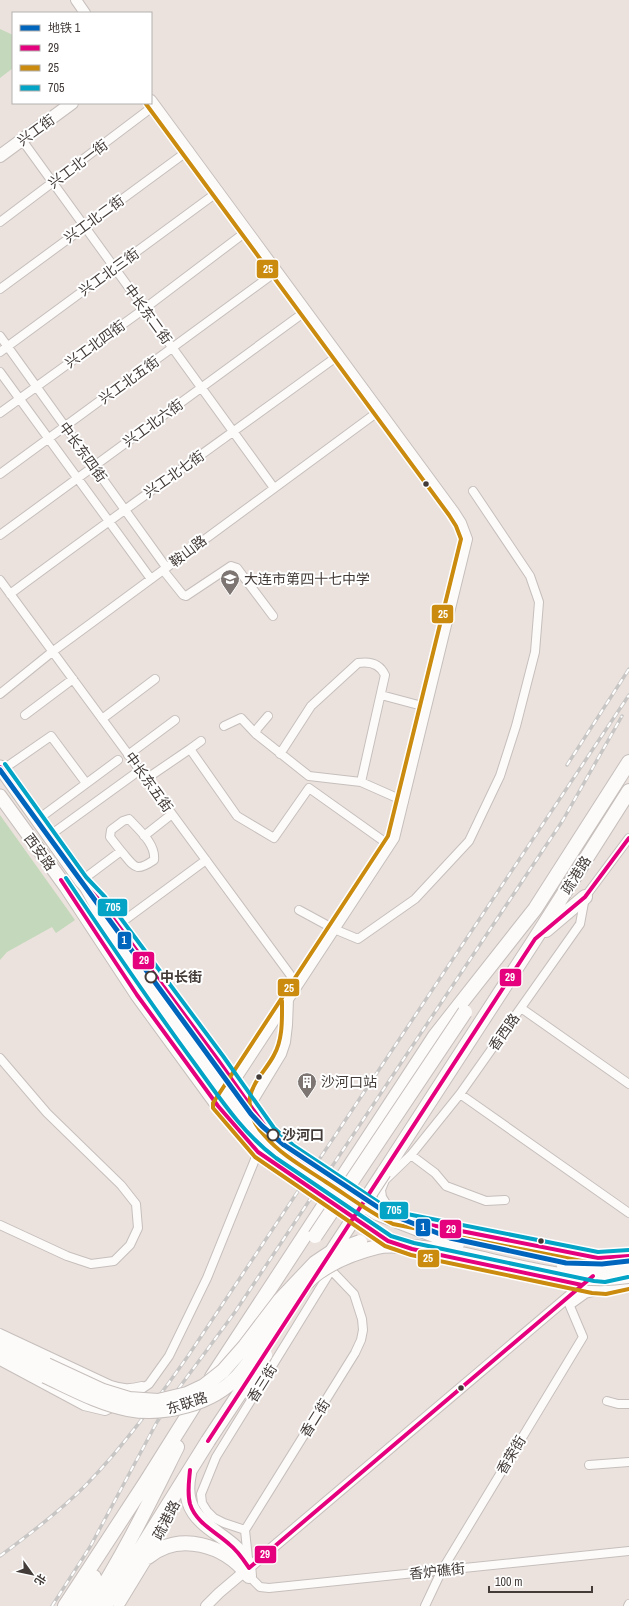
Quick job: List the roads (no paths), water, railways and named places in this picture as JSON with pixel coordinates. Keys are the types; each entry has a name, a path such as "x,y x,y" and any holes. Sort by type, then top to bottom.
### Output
{"highway":[{"path":"237,1355 315,1236 535,909 629,762"},
{"name":"疏港路","path":"115,1606 142,1564 171,1511 190,1470 535,939 629,791"},
{"path":"84,884 113,925 139,976 208,1070 247,1118 268,1140 296,1161 376,1213 457,1244"},
{"path":"535,939 585,897"},
{"path":"78,1606 126,1522 146,1482 214,1374 435,1036 535,909"},
{"name":"东联路","path":"46,1370 129,1399 158,1401 187,1394 204,1386 223,1371 280,1300 315,1263 330,1253 372,1239 426,1239 577,1268 626,1259"},
{"name":"东联路","path":"46,1370 90,1397 127,1409 153,1412 175,1409 210,1397 237,1377 298,1293 319,1272 350,1255 379,1246 426,1248 576,1278 619,1278 629,1276"},
{"path":"78,1606 120,1560 214,1374"},
{"path":"190,1470 187,1496 196,1516 241,1553 248,1572"},
{"path":"104,1606 190,1470"},
{"path":"142,1564 155,1551 179,1543 192,1543 222,1553 248,1572"}],"main road":[{"name":"兴工街","path":"0,156 71,104"},
{"name":"西安路","path":"1,769 84,884"},
{"name":"西安路","path":"0,796 86,917 137,995 218,1106 258,1152 285,1171"},
{"path":"113,925 258,1117 277,1140 297,1156"},
{"path":"370,1204 395,1218 568,1253 598,1258 626,1259"},
{"path":"357,1220 388,1241 412,1249 582,1285 605,1288 629,1283"},
{"path":"0,1341 46,1370"},
{"path":"0,1353 46,1370"}],"street":[{"path":"76,0 84,12"},
{"path":"153,102 461,523 467,539 394,838 218,1106"},
{"name":"兴工北一街","path":"0,222 53,183 151,104"},
{"name":"中长东二街","path":"22,140 274,488"},
{"name":"兴工北二街","path":"0,289 188,150"},
{"name":"兴工北三街","path":"0,352 219,191"},
{"name":"兴工北四街","path":"0,413 144,309 247,231"},
{"name":"兴工北五街","path":"0,474 277,271"},
{"name":"兴工北六街","path":"0,535 306,311"},
{"name":"中长东四街","path":"0,336 94,466 183,595 186,596 231,566 234,566 274,616"},
{"name":"兴工北七街","path":"10,594 124,509 339,355"},
{"name":"中长东四街","path":"0,372 151,579"},
{"name":"鞍山路","path":"0,693 52,652 379,411"},
{"path":"299,910 334,929 358,939 415,899 469,841 500,776 514,733 534,652 538,602 530,576 473,491"},
{"name":"中长东五街","path":"0,580 297,984"},
{"path":"280,754 311,706 358,663 373,663 382,669 385,675 362,782"},
{"path":"25,714 72,679"},
{"path":"102,719 155,679"},
{"path":"381,695 426,707"},
{"path":"256,734 257,729 268,716"},
{"path":"224,726 241,718 256,734 309,776 362,782 404,802"},
{"path":"128,755 175,720"},
{"path":"1,769 51,736 86,783"},
{"path":"146,779 201,741"},
{"path":"190,749 237,816 274,838 308,788 390,845"},
{"path":"37,820 118,760"},
{"path":"50,836 140,770"},
{"path":"144,836 172,814"},
{"path":"129,819 152,845 155,853 154,860 142,868 138,868 131,863 121,851 110,837 111,830 123,821 129,819"},
{"name":"香西路","path":"395,1218 386,1205 381,1190 385,1180 411,1155 460,1094 580,924 585,897 629,838"},
{"path":"84,884 121,851"},
{"path":"113,925 206,860"},
{"path":"236,1128 281,1054 285,1042 288,999"},
{"path":"521,1008 629,1084"},
{"path":"0,1058 47,1113 121,1184 136,1204 138,1228 130,1245 114,1261 91,1264 67,1256 0,1225"},
{"path":"257,1093 258,1117"},
{"path":"460,1094 629,1213"},
{"path":"0,1361 84,1406 105,1411 120,1404 149,1384 169,1356 186,1324 207,1278 258,1152"},
{"path":"411,1155 435,1173 446,1186 486,1201 505,1200"},
{"name":"香三街","path":"245,1530 214,1518 202,1503 201,1494 216,1457 332,1271 357,1220"},
{"path":"216,1606 248,1572 609,1262 626,1259"},
{"name":"香二街","path":"245,1530 355,1353 361,1340 363,1330 362,1319 354,1294 332,1271"},
{"path":"206,1606 569,1304 585,1293 605,1288"},
{"name":"香荣街","path":"425,1606 442,1570 583,1337 569,1304"},
{"path":"0,1333 86,1374 122,1389 133,1389 149,1384"},
{"path":"74,1400 82,1398 87,1388 88,1380 86,1374"},
{"path":"607,1401 618,1404 629,1404"},
{"path":"589,1465 629,1462"},
{"path":"245,1530 248,1572"},
{"name":"香炉礁街","path":"248,1572 260,1587 269,1588 629,1551"}],"tunnel":[{"path":"285,1171 357,1220"}],"railway":[{"path":"567,765 629,669"},
{"path":"0,1556 65,1505 85,1486 113,1455 164,1390 629,695"},
{"path":"52,1606 90,1547 157,1422 176,1392 235,1312 563,820 622,716"}],"metro line":[{"name":"1","path":"0,770 251,1114 262,1126 284,1145 379,1208 397,1217 450,1238 566,1263 602,1264 629,1261"}],"place":[{"name":"大连市第四十七中学","path":"230,596"},
{"name":"中长街","path":"151,977"},
{"name":"沙河口站","path":"307,1099"},
{"name":"沙河口","path":"273,1135"}]}
